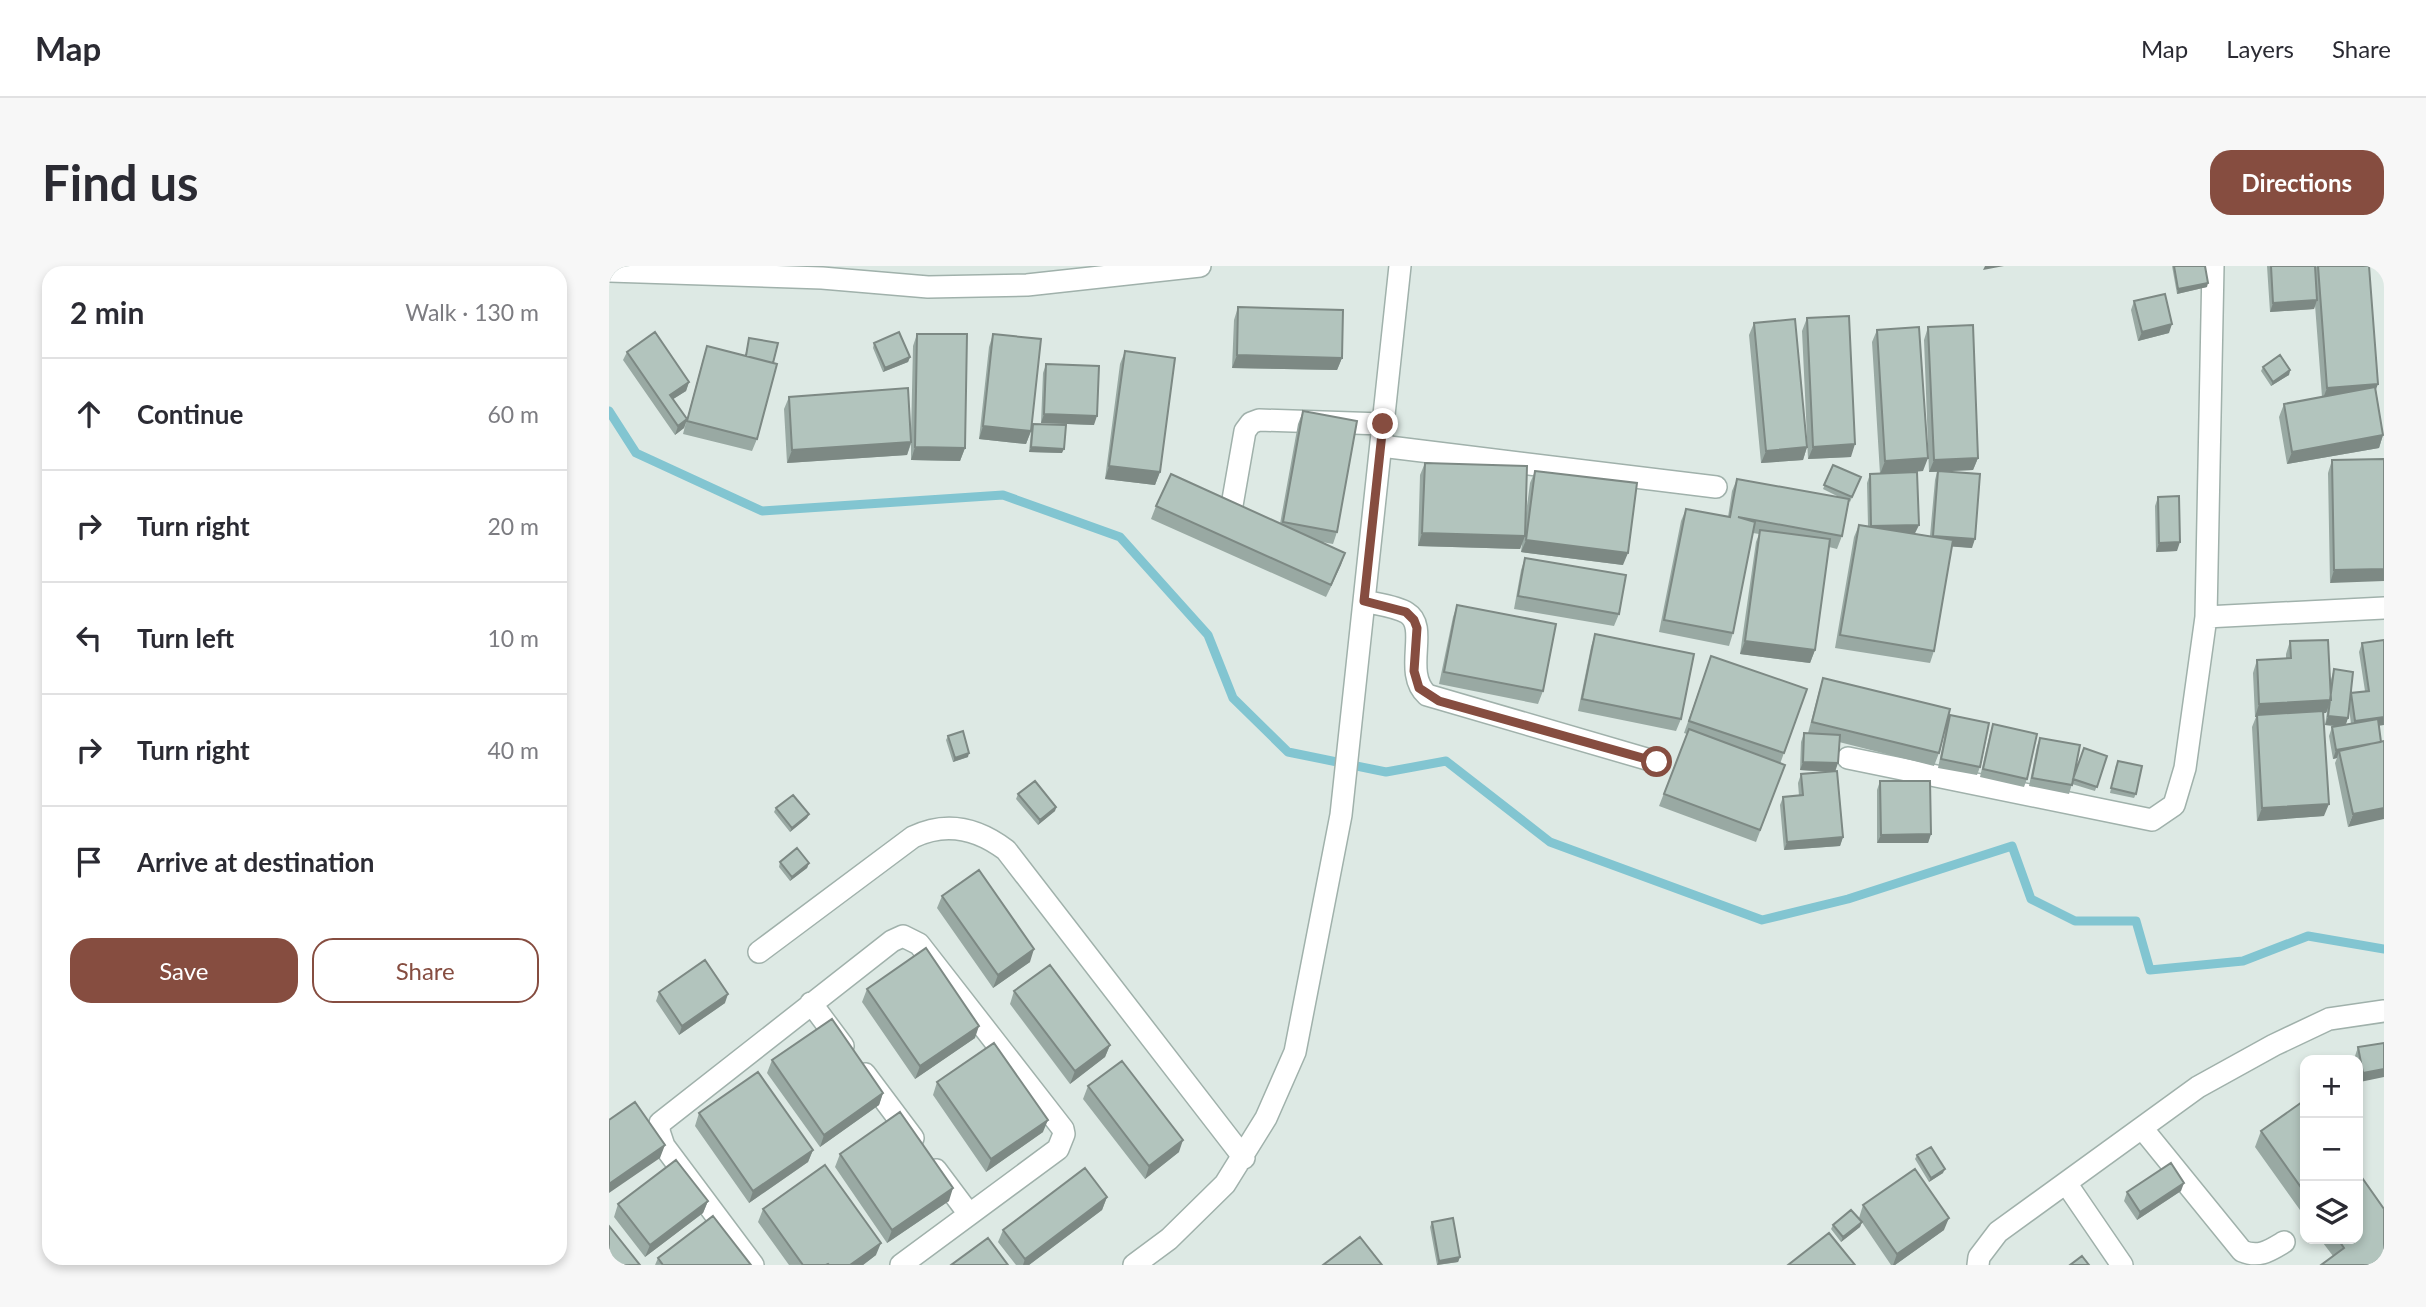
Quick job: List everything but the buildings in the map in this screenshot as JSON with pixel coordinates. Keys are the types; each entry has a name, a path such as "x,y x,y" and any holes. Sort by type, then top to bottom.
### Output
{"street":[{"path":"609,271 822,278 928,288 1027,285 1200,266"},
{"path":"1134,1265 1170,1239 1202,1209 1244,1158 1266,1118 1295,1052 1341,815 1401,266"},
{"path":"1849,758 2152,820 2174,805 2185,768 2206,617 2213,266"},
{"path":"1231,511 1245,430 1251,423 1259,420 1383,424"},
{"path":"1381,446 1716,487"},
{"path":"2206,617 2384,608"},
{"path":"1363,609 1406,612 1414,620 1417,628 1414,671 1419,688 1427,695 1657,762"},
{"path":"759,952 913,837 930,829 950,827 988,836 1006,850 1244,1158"},
{"path":"753,1265 664,1146 659,1131 660,1123 811,1003 892,941 903,936 911,937 1063,1129 1065,1135 1058,1149 901,1265"},
{"path":"811,1003 969,1214"},
{"path":"1978,1265 1979,1257 1998,1232 2198,1087 2274,1045 2329,1019 2384,1011"},
{"path":"2142,1128 2242,1251 2252,1255 2263,1254 2284,1242"},
{"path":"2066,1183 2122,1265"}],"waterway":[{"path":"609,411 636,453 762,511 1003,495 1120,537 1208,635 1233,698 1288,752 1386,772 1446,761 1550,842 1762,920 1848,899 2012,846 2031,899 2075,921 2136,921 2150,970 2243,961 2308,936 2384,949"}],"route":[{"path":"1383,424 1364,601 1406,612 1414,620 1417,628 1414,671 1419,688 1439,701 1657,762"}]}
